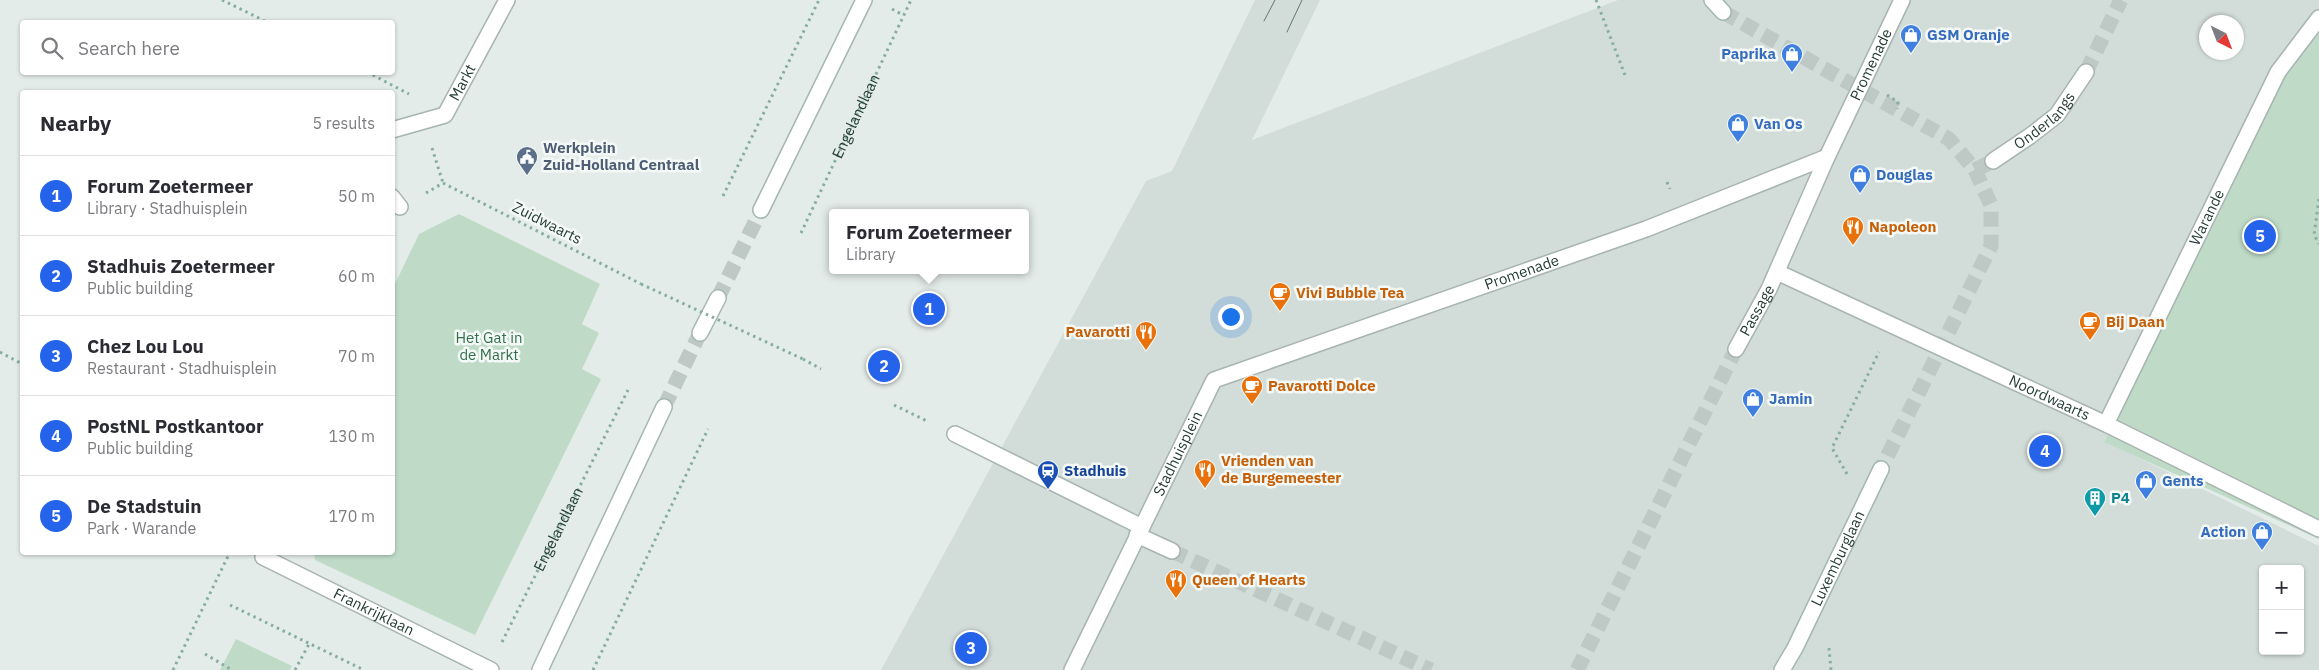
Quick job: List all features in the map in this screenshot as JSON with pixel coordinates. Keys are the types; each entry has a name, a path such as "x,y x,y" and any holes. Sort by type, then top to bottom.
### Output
{"street":[{"name":"Markt","path":"395,129 445,115 507,0"},
{"path":"761,210 864,0"},
{"path":"1712,0 1723,12"},
{"name":"Promenade","path":"1777,272 1827,157 1902,0"},
{"name":"Warande","path":"2106,424 2278,72 2319,18"},
{"name":"Onderlangs","path":"1993,160 2030,136 2057,115 2086,72"},
{"name":"Promenade","path":"1214,380 1646,228 1827,157"},
{"name":"Noordwaarts","path":"1777,272 2106,424 2319,530"},
{"name":"Passage","path":"1736,349 1777,272"},
{"path":"700,333 718,298"},
{"name":"Stadhuisplein","path":"1072,670 1214,380"},
{"path":"540,670 664,407"},
{"path":"955,434 1140,531 1172,551"},
{"name":"Luxemburglaan","path":"1782,670 1796,648 1880,469"},
{"name":"Frankrijklaan","path":"264,555 263,557 490,670"},
{"name":"Luxemburglaan","path":"1796,648 1797,670"}],"path":[{"path":"222,0 263,20"},
{"path":"723,196 818,0"},
{"name":"Engelandlaan","path":"801,233 911,0"},
{"path":"1596,0 1625,75"},
{"name":"Zuidwaarts","path":"443,183 641,284 821,369"},
{"path":"2319,199 2314,235 2319,244"},
{"path":"0,352 20,363"},
{"path":"1864,502 1832,448 1874,362"},
{"name":"Engelandlaan","path":"490,670 628,390"},
{"path":"894,405 955,434"},
{"path":"593,670 708,429"},
{"path":"173,670 229,555"},
{"path":"230,605 364,670"},
{"path":"295,670 309,644"},
{"path":"205,654 232,670"}],"shaded area":[{"path":"1255,0 1320,0 1252,140 1618,0 2319,0 2319,18 2299,31 2104,441 2319,546 2319,670 881,670 1146,181 1172,171"}],"green space":[{"path":"2319,18 2319,539 2104,442 2299,31"},
{"name":"Het Gat in de Markt","path":"459,214 600,284 582,324 599,333 582,369 601,379 475,635 315,560 314,555 395,555 395,284 419,234"},
{"path":"236,639 292,666 290,670 220,670"}],"tunnel":[{"path":"2086,72 2121,0"},
{"path":"1723,12 1949,139 1975,170 1991,205 1991,246 1881,469"},
{"path":"1975,170 1993,161"},
{"path":"718,298 761,210"},
{"path":"664,407 700,333"},
{"path":"1577,670 1736,349"},
{"path":"1172,551 1431,670"}],"tram line":[{"path":"1264,21 1275,0"},
{"path":"1287,32 1302,0"}],"place":[{"name":"GSM Oranje","path":"1911,54"},
{"name":"Paprika","path":"1792,73"},
{"name":"Van Os","path":"1738,143"},
{"name":"Werkplein Zuid-Holland Centraal","path":"527,176"},
{"name":"Douglas","path":"1860,194"},
{"name":"De Stadstuin","path":"2260,236"},
{"name":"Napoleon","path":"1853,246"},
{"name":"Forum Zoetermeer","path":"929,309"},
{"name":"Vivi Bubble Tea","path":"1280,312"},
{"name":"Bij Daan","path":"2090,341"},
{"name":"Pavarotti","path":"1146,351"},
{"name":"Stadhuis Zoetermeer","path":"884,366"},
{"name":"Pavarotti Dolce","path":"1252,405"},
{"name":"Jamin","path":"1753,418"},
{"name":"PostNL Postkantoor","path":"2045,451"},
{"name":"Vrienden van de Burgemeester","path":"1205,489"},
{"name":"Stadhuis","path":"1048,490"},
{"name":"Gents","path":"2146,500"},
{"name":"P4","path":"2095,517"},
{"name":"Action","path":"2262,551"},
{"name":"Queen of Hearts","path":"1176,599"},
{"name":"Chez Lou Lou","path":"971,648"}]}
